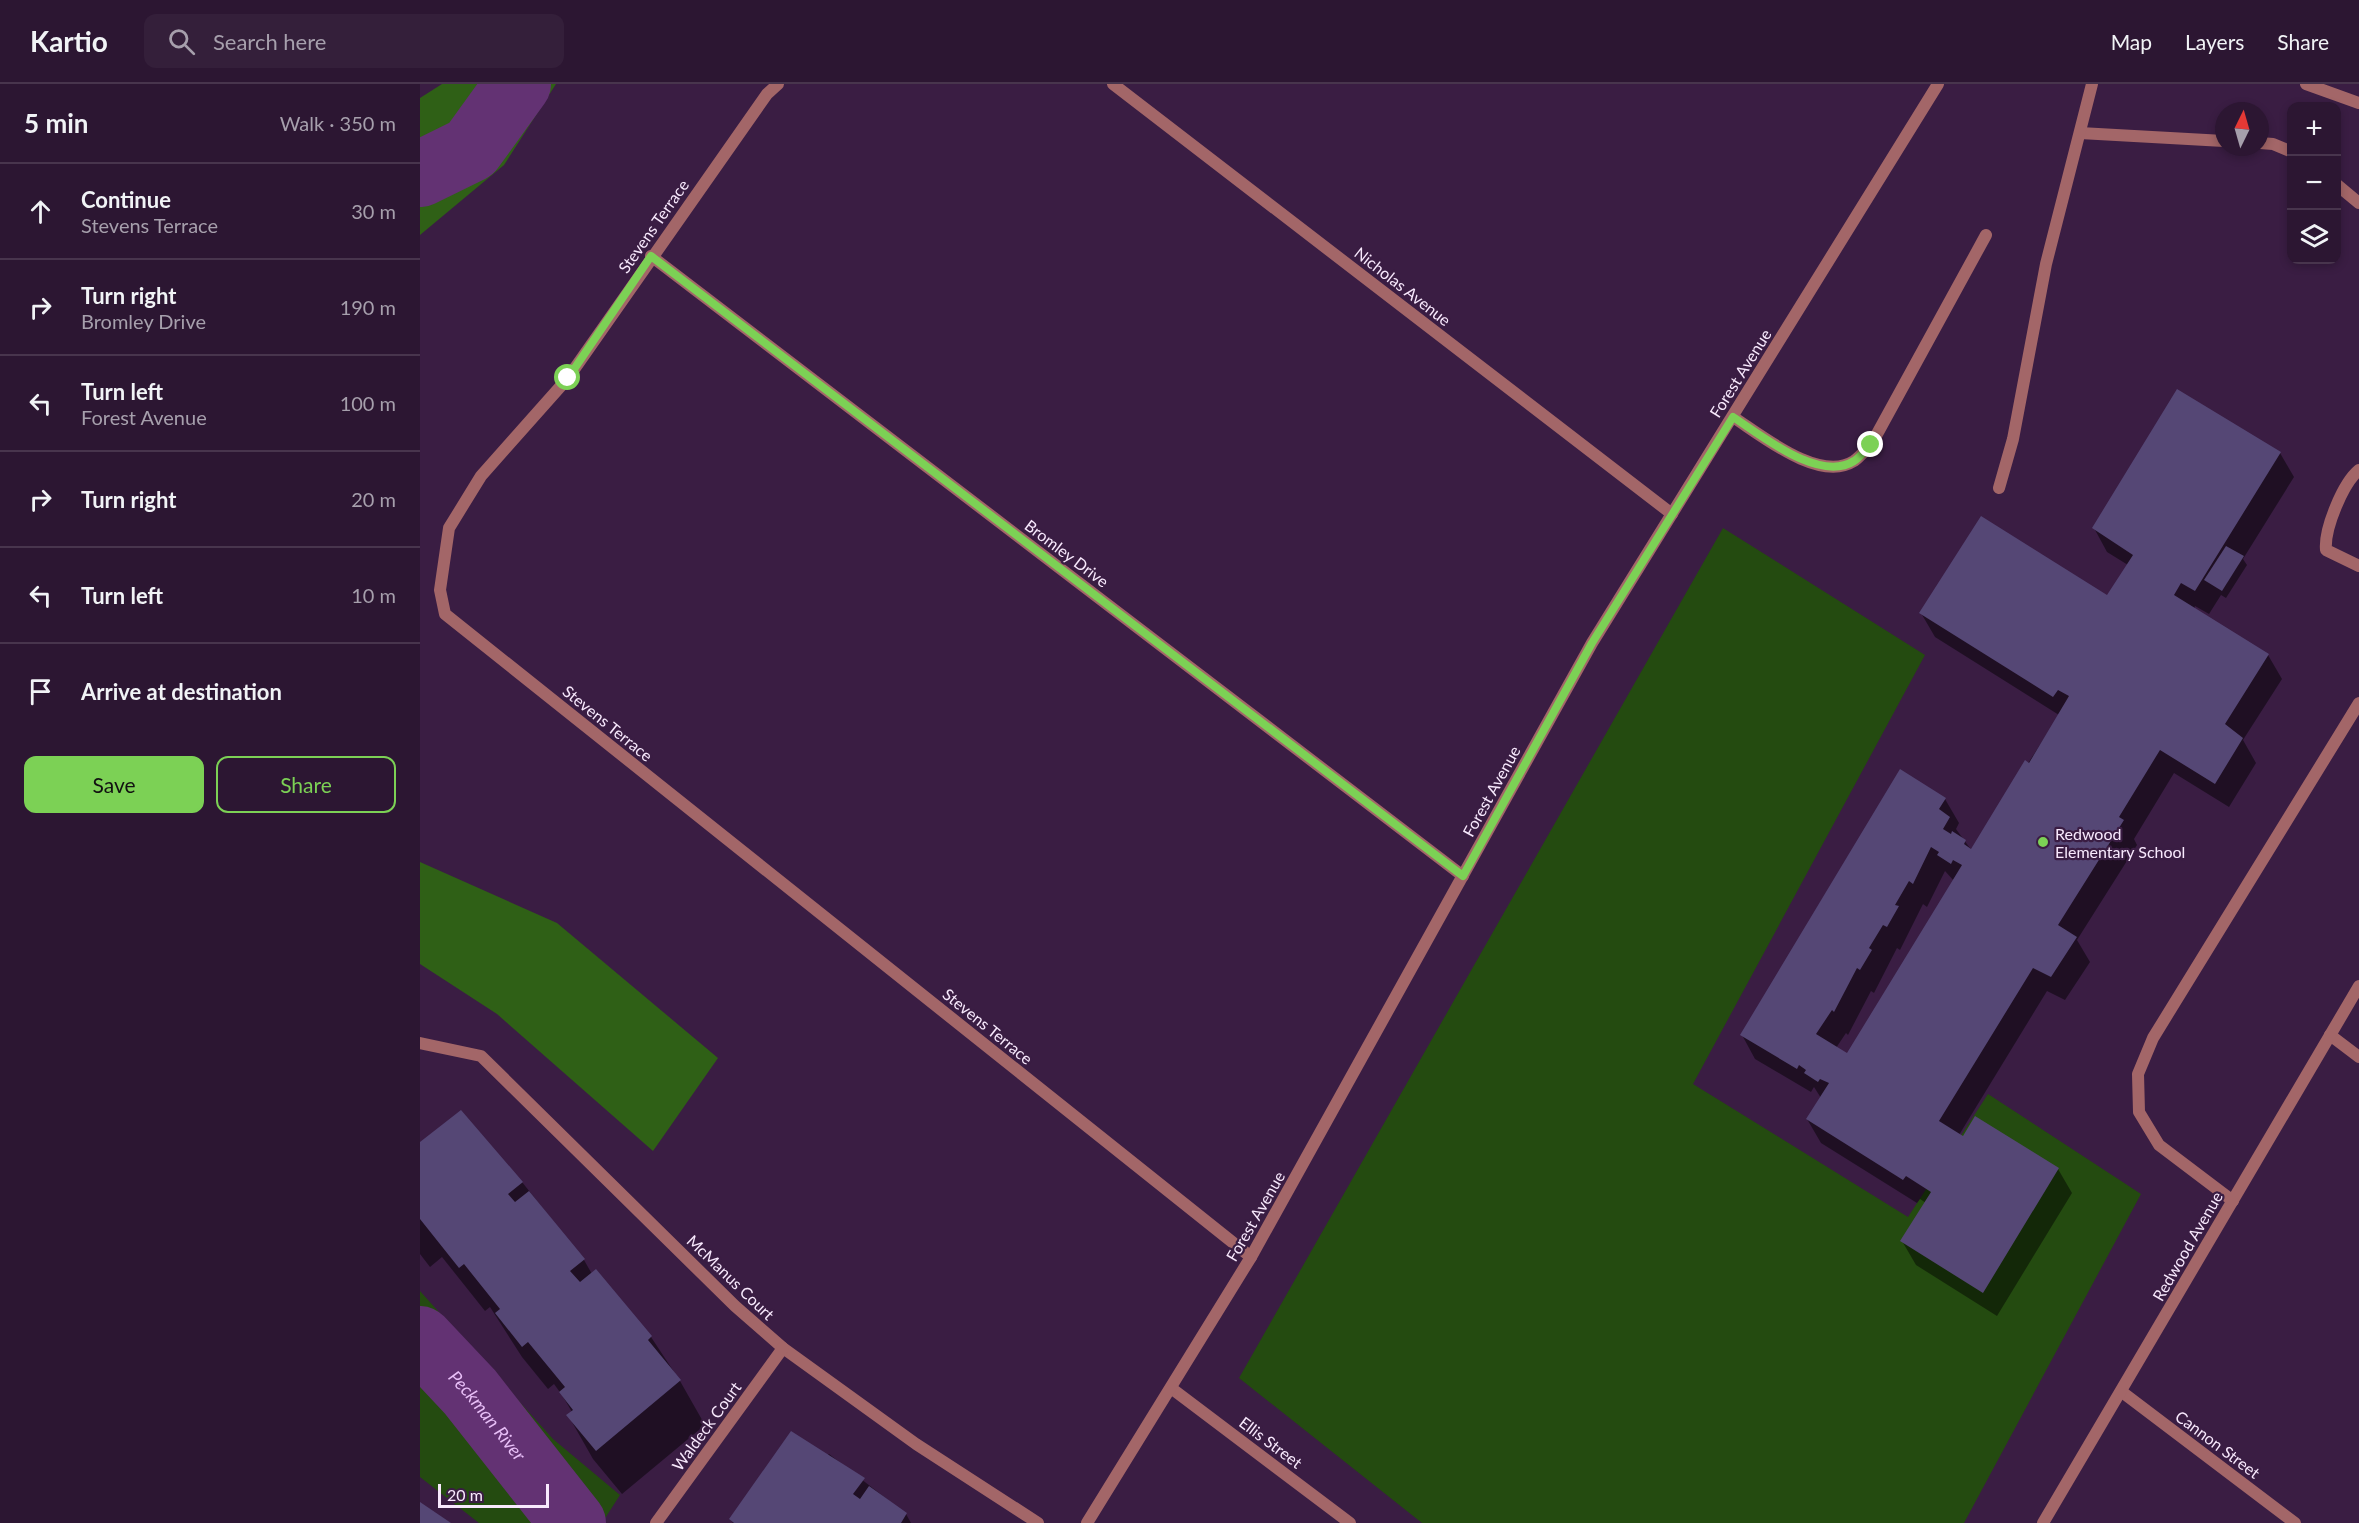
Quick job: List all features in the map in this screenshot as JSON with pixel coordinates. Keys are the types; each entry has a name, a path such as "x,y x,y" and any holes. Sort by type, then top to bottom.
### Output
{"street":[{"name":"Stevens Terrace","path":"778,84 767,94 651,256 568,378 481,476 449,528 440,590 445,614 1251,1257"},
{"name":"Nicholas Avenue","path":"1113,84 1672,514"},
{"name":"Forest Avenue","path":"1088,1523 1251,1257 1592,643 1938,84"},
{"path":"1999,488 2013,439 2046,264 2092,84"},
{"path":"2306,84 2359,103"},
{"path":"2080,133 2215,140"},
{"path":"2269,144 2287,150"},
{"path":"2341,187 2359,203"},
{"path":"1733,417 1801,460 1830,467 1852,462 1871,445 1986,235"},
{"name":"Bromley Drive","path":"651,256 1463,876"},
{"path":"2359,470 2341,496 2325,537 2326,549 2359,566"},
{"path":"2233,1201 2159,1144 2139,1112 2138,1074 2153,1038 2359,703"},
{"name":"Redwood Avenue","path":"2043,1523 2359,986"},
{"path":"2330,1035 2359,1057"},
{"name":"McManus Court","path":"420,1043 482,1056 735,1306 783,1348 916,1444 1038,1523"},
{"name":"Waldeck Court","path":"656,1523 783,1348"},
{"name":"Ellis Street","path":"1171,1388 1350,1523"},
{"name":"Cannon Street","path":"2122,1392 2295,1523"}],"green space":[{"path":"442,84 556,84 504,165 420,235 420,98"},
{"path":"1723,528 1925,655 1693,1084 1908,1217 1988,1094 2141,1194 1964,1523 1422,1523 1239,1378"},
{"path":"420,862 557,923 718,1058 653,1151 497,1014 420,964"},
{"path":"420,1291 553,1439 620,1495 602,1523 479,1523 420,1477"}],"building":[{"name":"Redwood Elementary School","path":"2177,389 2281,452 2195,591 2181,583 2174,595 2269,654 2225,724 2243,738 2215,784 2160,750 2119,817 2124,820 2058,925 2077,937 2051,977 2033,968 1939,1121 1963,1136 1975,1116 2059,1168 1983,1293 1900,1241 1931,1192 1906,1176 1903,1180 1806,1119 1829,1083 1820,1079 1818,1082 1804,1073 1806,1070 1799,1065 1797,1069 1740,1035 1900,769 1946,798 1939,809 1950,817 1943,829 1951,834 1952,831 1966,840 1964,844 1971,849 2025,760 2029,763 2069,696 2058,690 2053,697 1919,613 1981,516 2107,595 2133,555 2092,528","holes":["1931,847 1939,852 1937,855 1951,864 1953,860 1962,865 1847,1053 1816,1034 1832,1010 1834,1012 1857,968 1860,970 1872,950 1869,948 1883,925 1887,927 1899,906 1895,905 1909,881 1913,884"]},
{"path":"2226,546 2244,556 2222,591 2204,580"},
{"path":"461,1110 523,1182 508,1194 515,1202 529,1191 585,1259 570,1271 580,1282 596,1269 652,1336 648,1340 681,1380 596,1451 566,1415 573,1410 559,1392 565,1387 528,1342 522,1347 495,1313 500,1309 464,1264 459,1268 420,1219 420,1142"},
{"path":"791,1431 865,1478 853,1494 860,1499 869,1486 907,1513 901,1523 734,1523 729,1519"},
{"path":"420,1502 451,1523 420,1523"}],"waterway":[{"name":"Peckman River","path":"420,174 471,149 518,84"},
{"name":"Peckman River","path":"420,1339 470,1392 573,1523"}],"place":[{"name":"Redwood Elementary School","path":"2043,842"}],"route":[{"path":"568,378 651,256 1463,876 1592,643 1733,417 1801,460 1830,467 1852,462 1871,445"}]}
